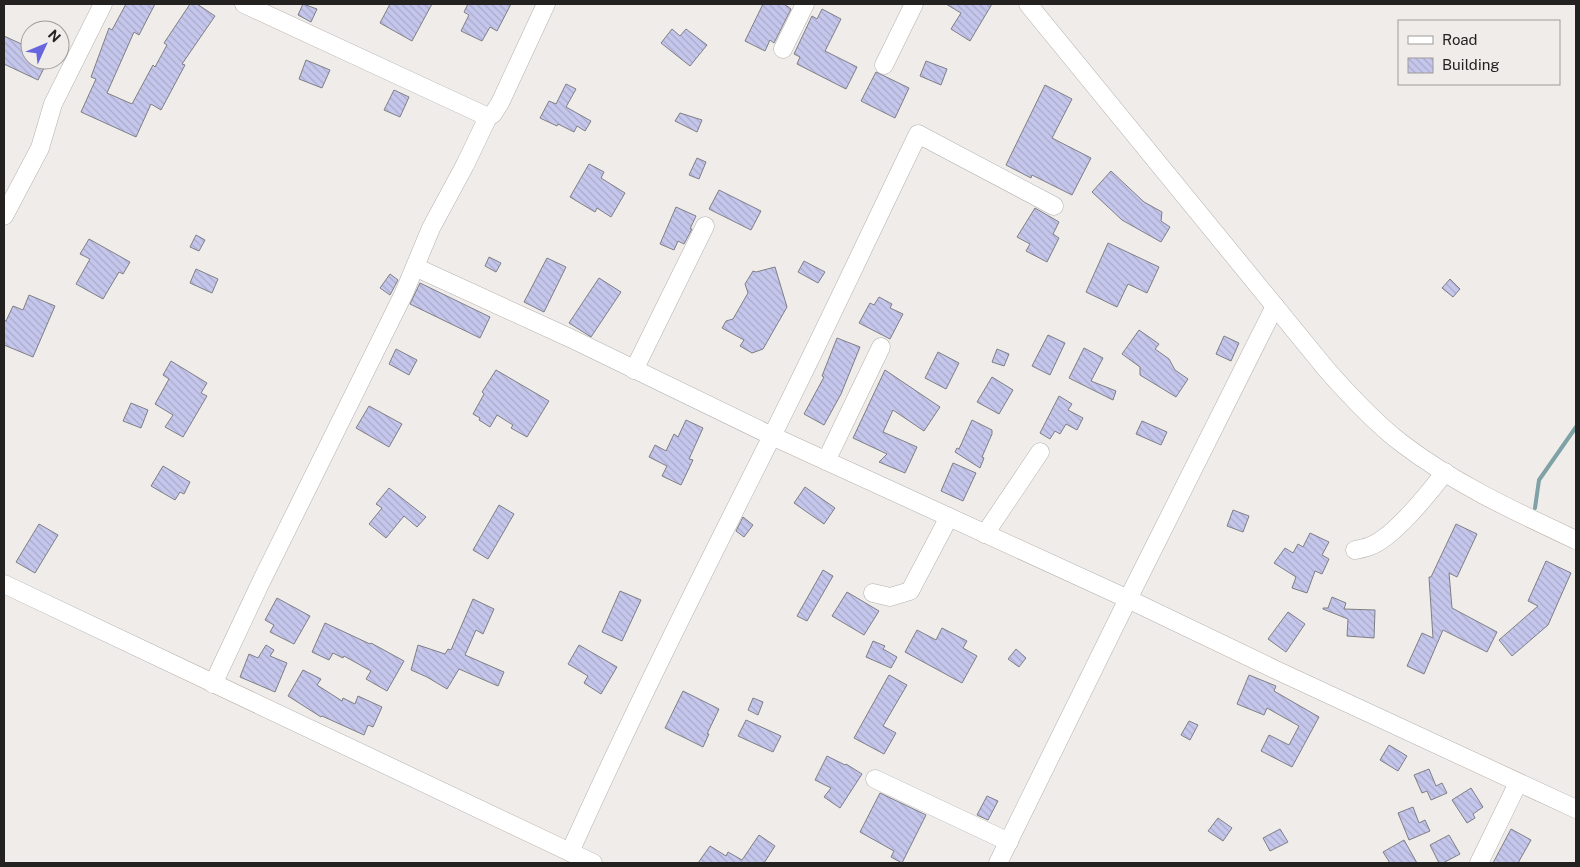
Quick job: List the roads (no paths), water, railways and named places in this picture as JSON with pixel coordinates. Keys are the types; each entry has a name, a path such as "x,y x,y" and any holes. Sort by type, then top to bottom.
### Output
{"street":[{"path":"4,216 40,148 53,104 103,4"},
{"path":"244,4 488,117"},
{"path":"213,684 260,584 404,293 431,228 488,117 493,114 500,103 546,4"},
{"path":"783,49 805,4"},
{"path":"884,65 914,4"},
{"path":"1028,4 1327,370 1364,411 1401,443 1445,472 1514,510 1576,540"},
{"path":"570,852 616,749 772,436 918,134 1054,206"},
{"path":"634,370 705,226"},
{"path":"415,267 772,436 1128,599 1576,809"},
{"path":"998,863 1275,306"},
{"path":"826,461 880,347"},
{"path":"985,534 1040,452"},
{"path":"1355,550 1372,546 1385,538 1423,500 1445,472"},
{"path":"874,593 890,596 910,591 949,517"},
{"path":"4,584 593,863"},
{"path":"874,779 1009,842"},
{"path":"1479,863 1518,783"}],"waterway":[{"path":"1535,508 1539,480 1576,427"}]}
